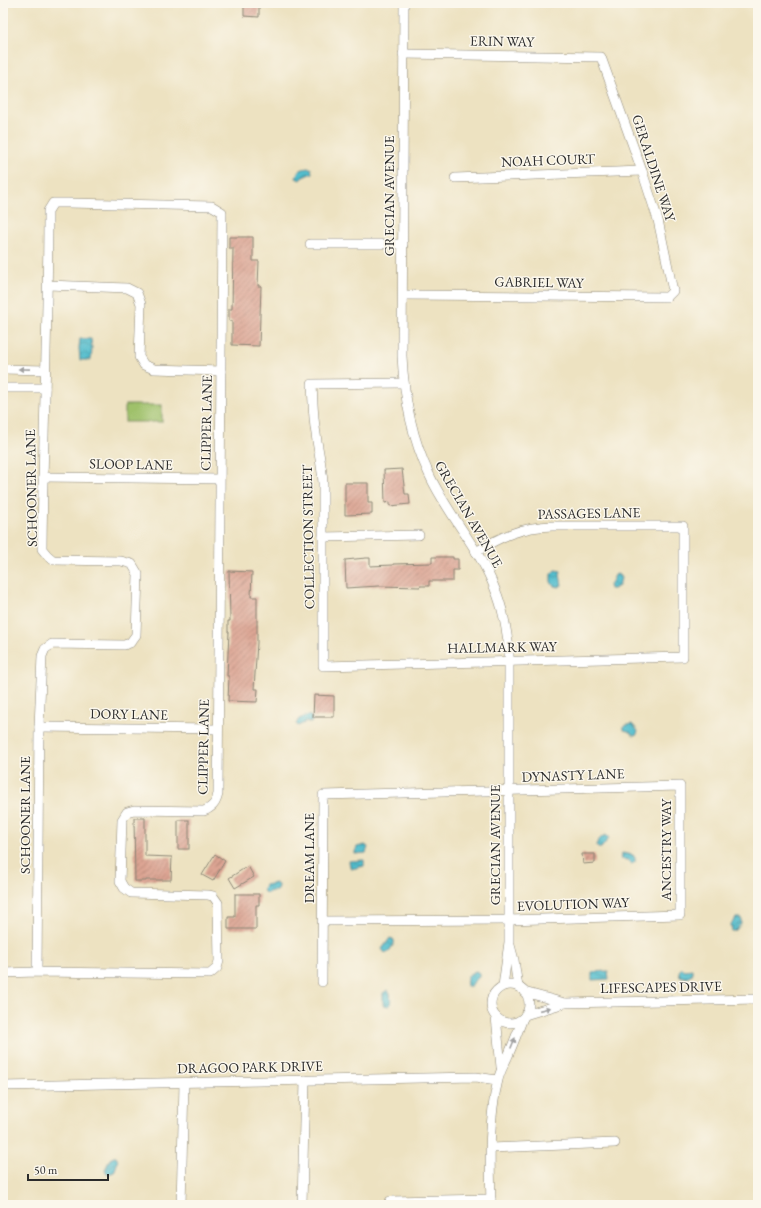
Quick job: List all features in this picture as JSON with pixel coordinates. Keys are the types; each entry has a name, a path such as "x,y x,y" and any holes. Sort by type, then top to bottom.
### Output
{"street":[{"name":"GRECIAN AVENUE","path":"404,3 402,295 404,383 412,429 429,474 440,495 487,570 502,608 506,627 509,661 509,942 503,986"},
{"name":"ERIN WAY","path":"403,54 601,57"},
{"name":"GERALDINE WAY","path":"601,57 658,220 673,291"},
{"name":"NOAH COURT","path":"454,178 642,171"},
{"name":"SCHOONER LANE","path":"37,972 39,727 42,656 45,650 52,644 124,645 130,643 136,635 138,574 132,564 121,561 53,560 42,549 48,285 48,211 53,203 212,206 222,212"},
{"name":"CLIPPER LANE","path":"3,974 37,972 210,974 217,968 219,961 218,903 213,896 131,893 124,888 120,881 122,820 127,812 134,810 204,811 216,802 218,794 222,212"},
{"path":"310,244 403,244"},
{"path":"48,285 127,288 137,293 141,304 139,357 144,365 154,369 221,371"},
{"name":"GABRIEL WAY","path":"402,295 667,297 673,291"},
{"path":"3,369 45,370"},
{"name":"COLLECTION STREET","path":"323,666 324,483 313,410 312,384 404,383"},
{"path":"3,388 45,388"},
{"name":"SLOOP LANE","path":"43,477 219,480"},
{"name":"PASSAGES LANE","path":"476,552 501,537 531,527 683,526 683,657"},
{"path":"323,537 419,535"},
{"name":"HALLMARK WAY","path":"323,666 683,657"},
{"name":"DORY LANE","path":"39,727 218,729"},
{"name":"DYNASTY LANE","path":"323,795 680,786"},
{"name":"ANCESTRY WAY","path":"680,786 680,915"},
{"name":"DREAM LANE","path":"322,982 323,795"},
{"name":"EVOLUTION WAY","path":"322,920 508,920 680,915"},
{"name":"GRECIAN AVENUE","path":"509,942 521,989"},
{"path":"501,1067 527,1012 529,1004 528,997 521,989 511,985 503,986 497,990 491,1003 492,1011 496,1017 502,1021 517,1022 524,1016"},
{"name":"LIFESCAPES DRIVE","path":"521,989 565,1003"},
{"name":"LIFESCAPES DRIVE","path":"524,1016 565,1003 758,998"},
{"path":"390,1201 491,1202 492,1109 501,1067 496,1017"},
{"name":"DRAGOO PARK DRIVE","path":"3,1086 476,1077 498,1080"},
{"path":"302,1205 305,1080"},
{"path":"181,1205 184,1083"},
{"path":"491,1148 614,1143"}],"green space":[{"path":"125,405 162,405 162,422 125,422"}],"water":[{"path":"311,168 312,173 300,180 296,178 301,170"},
{"path":"80,339 91,339 91,360 80,360"},
{"path":"555,570 561,571 560,575 562,585 559,587 554,586 551,582 551,574"},
{"path":"617,574 621,578 619,586 610,589 609,585"},
{"path":"309,715 312,718 311,723 306,722 298,726 296,724 299,719"},
{"path":"632,724 638,731 637,734 634,735 624,730 624,726"},
{"path":"606,835 609,838 601,848 598,848 596,846 597,843"},
{"path":"365,845 368,847 366,853 355,854 357,847"},
{"path":"622,853 633,855 635,862 631,864 628,860 621,859"},
{"path":"364,860 364,866 351,869 349,861"},
{"path":"275,883 278,885 277,891 267,893 264,892 263,889 265,885"},
{"path":"736,918 741,918 741,924 735,931 732,931 731,924"},
{"path":"390,938 394,940 394,944 389,951 385,953 382,949"},
{"path":"682,968 685,970 692,969 692,975 687,978 680,976 679,971"},
{"path":"476,971 479,973 479,977 471,986 467,986 468,977 471,973"},
{"path":"608,971 609,979 592,980 592,972"},
{"path":"388,990 390,993 391,1004 389,1006 383,1005 383,993"},
{"path":"116,1157 118,1161 114,1172 108,1174 105,1170 110,1159"}],"building":[{"path":"244,3 259,3 259,17 244,16"},
{"path":"229,237 253,237 253,261 259,261 258,286 261,286 259,346 232,345 232,321 229,321 229,309 232,309 233,248 229,248"},
{"path":"402,469 405,494 409,494 410,504 390,506 390,502 385,503 384,470"},
{"path":"345,483 368,483 368,503 372,503 372,514 345,515"},
{"path":"432,557 453,557 453,559 458,559 458,570 453,570 453,581 429,581 429,586 420,587 379,586 346,588 345,560 370,558 370,566 432,563"},
{"path":"229,571 252,572 251,597 257,597 257,643 254,689 258,689 257,702 228,701 228,621 230,621"},
{"path":"314,695 334,696 334,717 313,717"},
{"path":"134,818 145,818 145,856 172,857 171,880 135,881"},
{"path":"178,820 189,820 189,849 178,849"},
{"path":"215,854 225,861 213,881 202,875"},
{"path":"582,854 595,854 595,863 583,864"},
{"path":"248,866 254,877 235,888 229,878"},
{"path":"235,894 259,894 259,905 256,905 256,929 228,929 228,917 235,917"}]}
